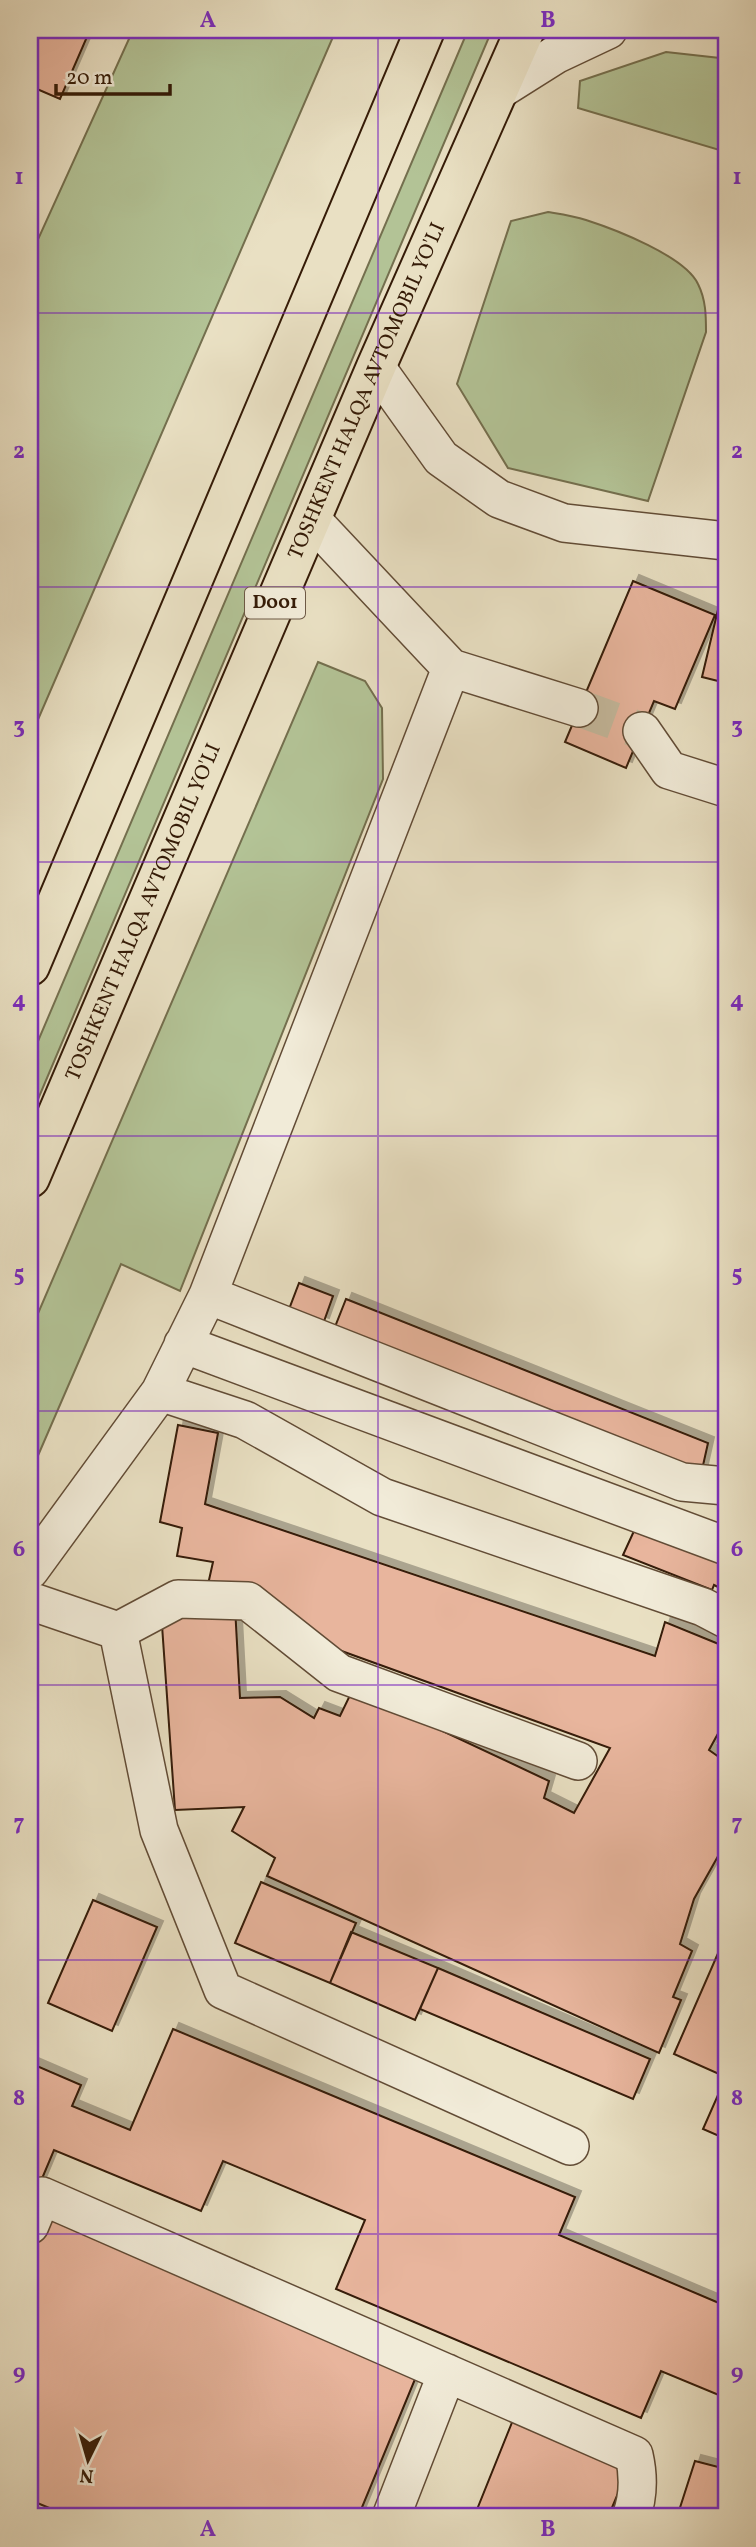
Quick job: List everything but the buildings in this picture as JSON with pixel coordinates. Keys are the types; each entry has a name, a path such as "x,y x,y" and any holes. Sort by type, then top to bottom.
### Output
{"highway":[{"path":"30,966 425,30"},
{"name":"TOSHKENT HALQA AVTOMOBIL YO'LI","path":"30,1178 376,367 525,30"}],"lane":[{"path":"498,91 555,55 608,30"},
{"path":"376,367 441,458 499,499 564,523 726,541"},
{"path":"311,519 451,668 579,708"},
{"path":"30,1570 160,1392 208,1295 451,668"},
{"path":"642,731 669,770 726,788"},
{"path":"208,1295 682,1482 726,1486"},
{"path":"183,1344 726,1546"},
{"path":"160,1392 245,1420 382,1497 703,1607 726,1619"},
{"path":"30,1601 118,1631 178,1599 248,1601 340,1673 578,1761"},
{"path":"118,1631 159,1830 223,1990 570,2146"},
{"path":"30,2225 43,2196 634,2455 639,2477 631,2517"},
{"path":"391,2517 447,2373"}],"green space":[{"path":"133,30 336,30 30,738 30,257"},
{"path":"468,30 492,30 30,1118 30,1060"},
{"path":"666,52 726,61 726,152 578,108 580,81"},
{"path":"548,212 586,220 648,245 679,263 691,274 701,290 706,332 648,501 508,468 457,384 511,221"},
{"path":"318,662 365,681 382,708 383,779 180,1291 121,1264 30,1474 30,1332"}],"tunnel":[{"path":"579,708 642,731"}]}
